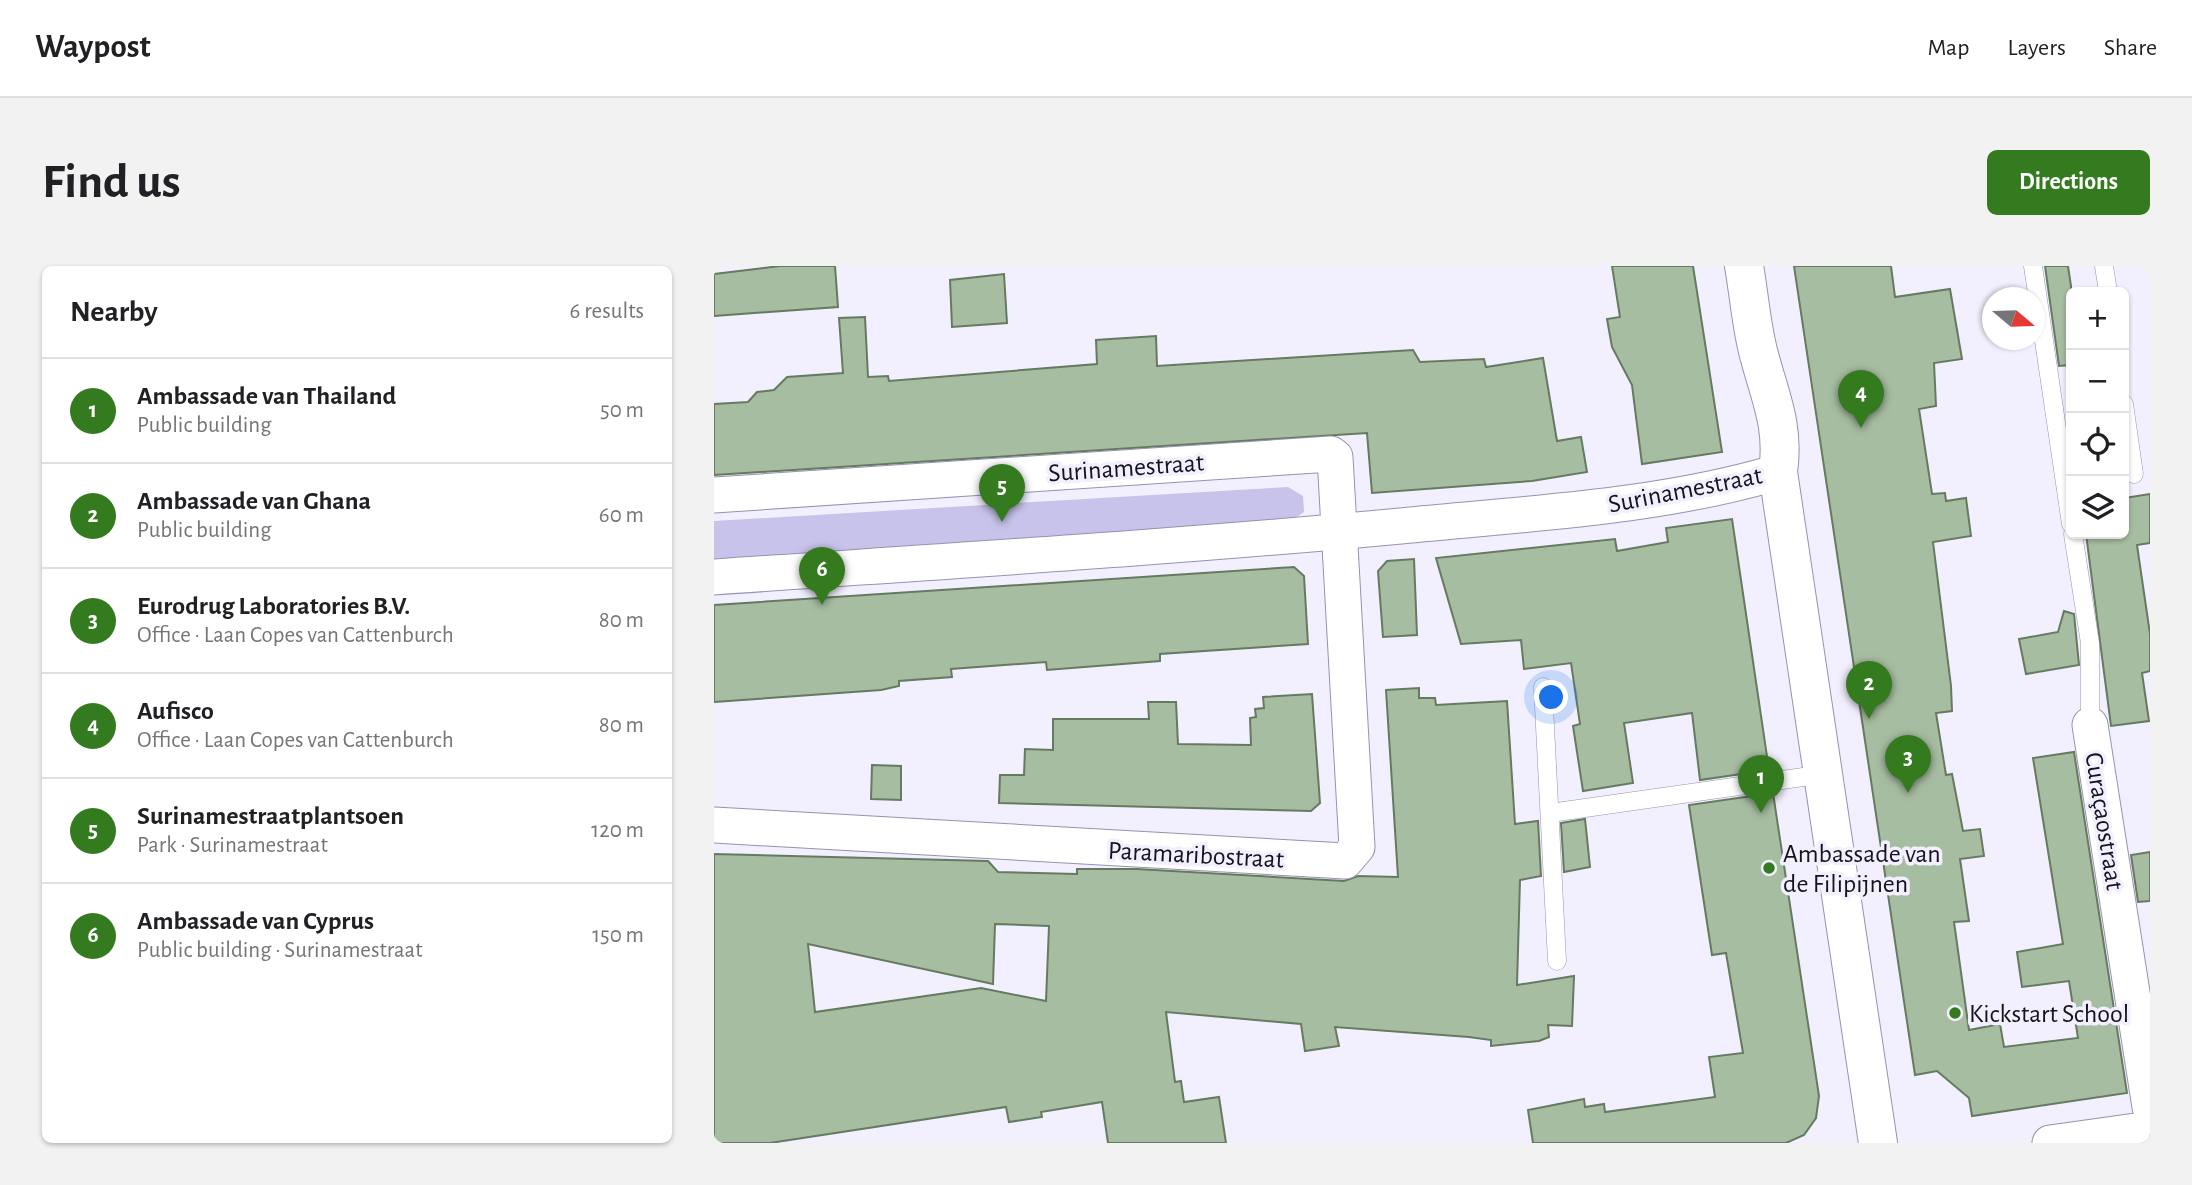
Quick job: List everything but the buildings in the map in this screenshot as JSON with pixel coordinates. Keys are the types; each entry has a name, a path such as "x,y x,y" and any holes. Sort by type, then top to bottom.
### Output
{"main road":[{"path":"1744,266 1758,351 1755,411 1757,449 1778,472 1878,1143"}],"street":[{"name":"Surinamestraat","path":"714,495 1331,454 1335,457 1342,532"},
{"name":"Surinamestraat","path":"714,578 1342,532 1576,509 1739,483 1778,472"},
{"name":"Paramaribostraat","path":"714,825 1345,861 1357,847 1342,532"},
{"name":"Curaçaostraat","path":"2090,724 2150,1107"},
{"path":"2050,1143 2150,1129"}],"lane":[{"path":"2033,266 2066,490"},
{"path":"2104,266 2107,287"},
{"path":"2125,413 2134,474"},
{"name":"Curaçaostraat","path":"2074,539 2090,643 2090,724"},
{"path":"1543,687 1557,961"},
{"path":"1550,813 1824,774"}],"shaded area":[{"path":"1288,487 1303,496 1304,512 1288,523 714,559 714,521"}],"place":[{"name":"Aufisco","path":"1861,428"},
{"name":"Surinamestraatplantsoen","path":"1002,522"},
{"name":"Ambassade van Cyprus","path":"822,605"},
{"name":"Ambassade van Ghana","path":"1869,719"},
{"name":"Eurodrug Laboratories B.V.","path":"1908,793"},
{"name":"Ambassade van Thailand","path":"1761,813"},
{"name":"Ambassade van de Filipijnen","path":"1769,868"},
{"name":"Kickstart School","path":"1955,1013"}]}
